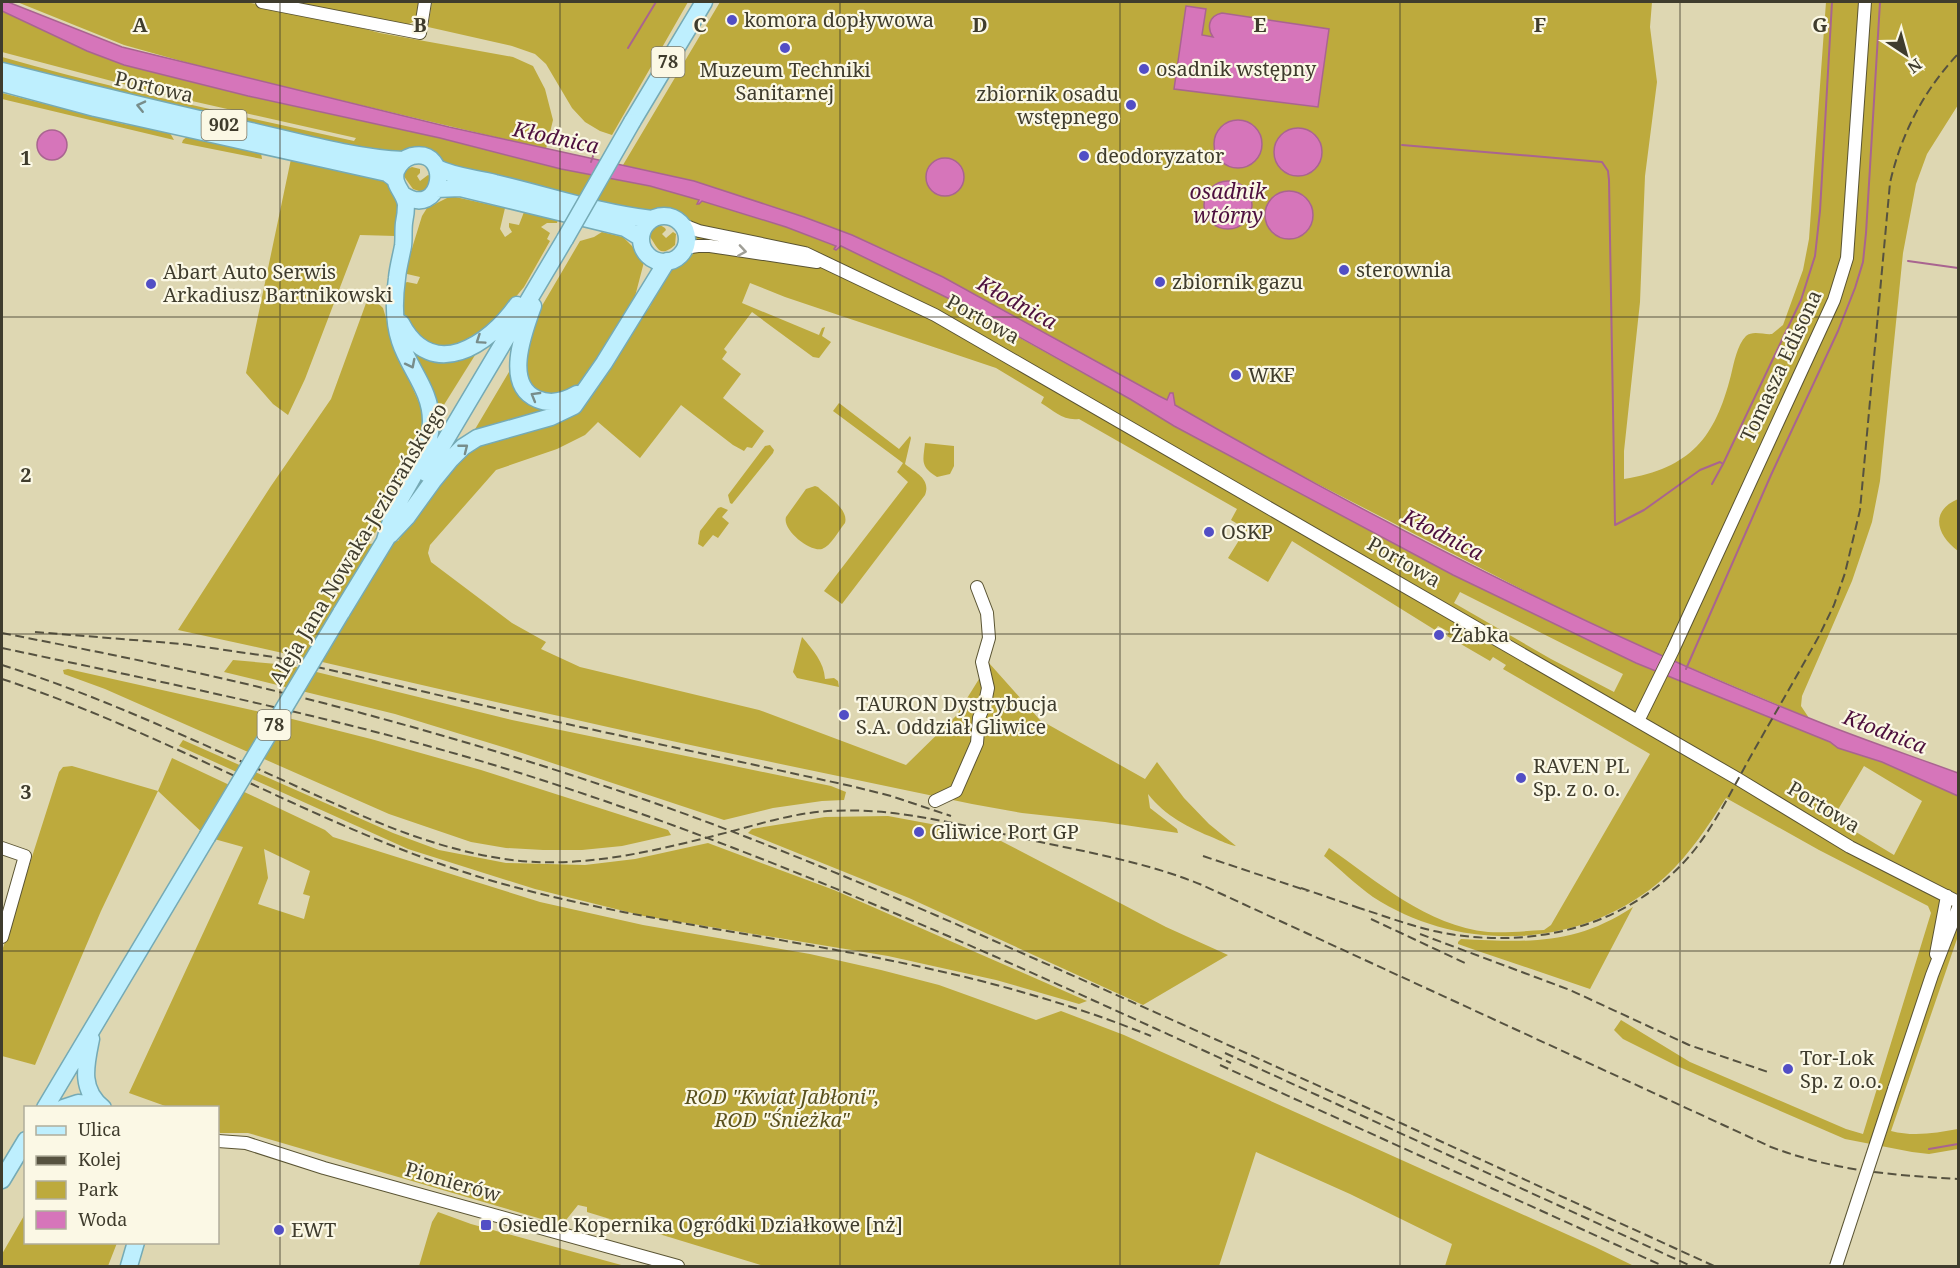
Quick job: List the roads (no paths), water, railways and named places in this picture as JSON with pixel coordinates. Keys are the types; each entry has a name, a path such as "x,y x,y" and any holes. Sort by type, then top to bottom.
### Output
{"main road":[{"name":"Aleja Jana Nowaka-Jeziorańskiego","path":"46,1106 562,244 704,2"},
{"name":"Portowa","path":"3,81 99,96 373,158 404,160"},
{"name":"Portowa","path":"3,81 95,108 387,173 399,187"},
{"name":"902","path":"404,160 420,156 430,160 447,173 494,182 625,215 652,219 666,216 681,224"},
{"path":"385,540 396,507 424,455 431,420 424,389 400,343 395,325 397,275 403,245 406,204 399,187 399,165 404,160"},
{"path":"403,245 412,229 422,200 428,198 436,189 440,179 438,168"},
{"name":"902","path":"399,187 415,200 422,200"},
{"path":"436,189 460,188 625,228 644,246 652,258 667,261"},
{"path":"635,313 647,267 644,246 646,224 652,219"},
{"path":"385,540 407,517 432,481 463,447 477,438 551,417 574,406 667,261 680,255 686,240 681,224"},
{"path":"394,309 409,338 419,346 439,355 452,355 479,341 497,327 512,311 562,244"},
{"path":"562,244 528,321 519,359 520,381 533,398 549,402 565,400 588,387"},
{"path":"95,1024 85,1072 87,1087 101,1106"},
{"path":"67,1106 81,1102 101,1106"},
{"path":"2,1180 24,1144"},
{"path":"129,1266 135,1244"}],"street":[{"path":"262,2 420,33 425,2"},
{"name":"Tomasza Edisona","path":"1638,721 1834,300 1847,258 1864,2"},
{"name":"Portowa","path":"681,224 699,231 796,250 899,297 987,344 1638,721 1850,847 1953,899"},
{"name":"Portowa","path":"684,248 710,246 827,263"},
{"path":"935,801 956,790 977,743 979,718 988,688 982,662 989,638 987,614 977,587"},
{"path":"2,848 25,856 2,937"},
{"path":"1932,975 1940,924 1953,899"},
{"path":"1836,1266 1932,975 1955,925 1959,908"},
{"name":"Pionierów","path":"219,1141 246,1143 324,1168 678,1266"}],"water":[{"path":"2,2 8,2 122,47 449,127 694,181 852,235 943,277 1167,400 1170,393 1173,393 1175,405 1329,491 1567,612 1809,718 1958,773 1958,796 1882,762 1838,748 1830,742 1636,663 1453,575 1174,426 1012,333 1007,333 958,303 841,246 836,250 834,249 836,246 786,227 702,201 697,204 699,200 650,186 561,169 440,138 248,96 124,65 87,51 2,11"},
{"path":"1186,6 1206,9 1202,35 1213,37 1210,30 1211,20 1222,13 1329,29 1318,107 1174,89"},
{"name":"osadnik wtórny","path":"1233,120 1243,120 1258,130 1262,144 1261,153 1252,164 1243,168 1233,168 1218,158 1214,149 1214,139 1224,124"},
{"name":"osadnik wtórny","path":"1293,128 1303,128 1318,138 1322,152 1321,161 1312,172 1303,176 1293,176 1278,166 1274,157 1274,147 1284,132"},
{"path":"52,130 63,134 67,145 63,156 52,160 41,156 37,145 41,134"},
{"path":"945,158 959,163 964,177 959,191 945,196 931,191 926,177 931,163"},
{"name":"osadnik wtórny","path":"1223,181 1233,181 1248,191 1252,205 1251,214 1242,225 1233,229 1223,229 1208,219 1204,210 1204,200 1214,185"},
{"name":"osadnik wtórny","path":"1284,191 1294,191 1309,201 1313,215 1309,229 1303,235 1294,239 1284,239 1269,229 1265,220 1265,210 1275,195"}],"waterway":[{"path":"628,48 656,2"},
{"path":"1723,464 1801,300 1815,256 1820,211 1832,2"},
{"path":"1686,669 1771,475 1838,331 1863,262 1880,2"},
{"path":"1402,145 1602,162 1608,171 1609,180 1615,525 1644,510 1700,470 1720,462 1723,464 1712,484"},
{"name":"Kłodnica","path":"591,162 595,150"},
{"path":"1908,261 1958,268"},
{"path":"1929,1149 1958,1144"}],"railway":[{"path":"1356,907 1424,929 1470,937 1507,938 1543,935 1578,927 1611,915 1642,897 1671,875 1704,837 1819,636 1834,605 1845,573 1860,510 1890,183 1900,147 1915,114 1935,82 1958,54"},
{"path":"35,632 183,644 274,657 851,786 891,796 951,816"},
{"path":"2,633 198,673 359,712 549,768 643,799 757,841 870,887 1249,1054 1714,1266"},
{"path":"2,648 329,720 459,755 614,804 793,871 882,908 1231,1063"},
{"path":"2,665 75,690 146,719 397,830 482,855 540,862 594,860 649,851 809,813 864,811 945,822 1138,864 1202,885 1771,1147 1841,1167 1958,1179"},
{"path":"2,679 65,701 126,727 370,837 496,882 592,906 883,959 951,974 1052,1001 1151,1036"},
{"path":"1203,856 1308,891"},
{"path":"1301,888 1365,910"},
{"path":"1371,919 1467,964"},
{"path":"1420,934 1570,990 1689,1045 1768,1072"},
{"path":"1225,1053 1691,1266"},
{"path":"1220,1065 1663,1266"}],"place":[{"name":"komora dopływowa","path":"732,20"},
{"name":"Muzeum Techniki Sanitarnej","path":"785,48"},
{"name":"osadnik wstępny","path":"1144,69"},
{"name":"zbiornik osadu wstępnego","path":"1131,105"},
{"name":"deodoryzator","path":"1084,156"},
{"name":"sterownia","path":"1344,270"},
{"name":"zbiornik gazu","path":"1160,282"},
{"name":"Abart Auto Serwis Arkadiusz Bartnikowski","path":"151,284"},
{"name":"WKF","path":"1236,375"},
{"name":"OSKP","path":"1209,532"},
{"name":"Żabka","path":"1439,635"},
{"name":"TAURON Dystrybucja S.A. Oddział Gliwice","path":"844,715"},
{"name":"RAVEN PL Sp. z o. o.","path":"1521,778"},
{"name":"Gliwice Port GP","path":"919,832"},
{"name":"Tor-Lok Sp. z o.o.","path":"1788,1069"},
{"name":"Osiedle Kopernika Ogródki Działkowe [nż]","path":"486,1225"},
{"name":"EWT","path":"279,1230"}],"park label":[{"name":"ROD \"Kwiat Jabłoni\", ROD \"Śnieżka\"","path":"782,1108"}]}
